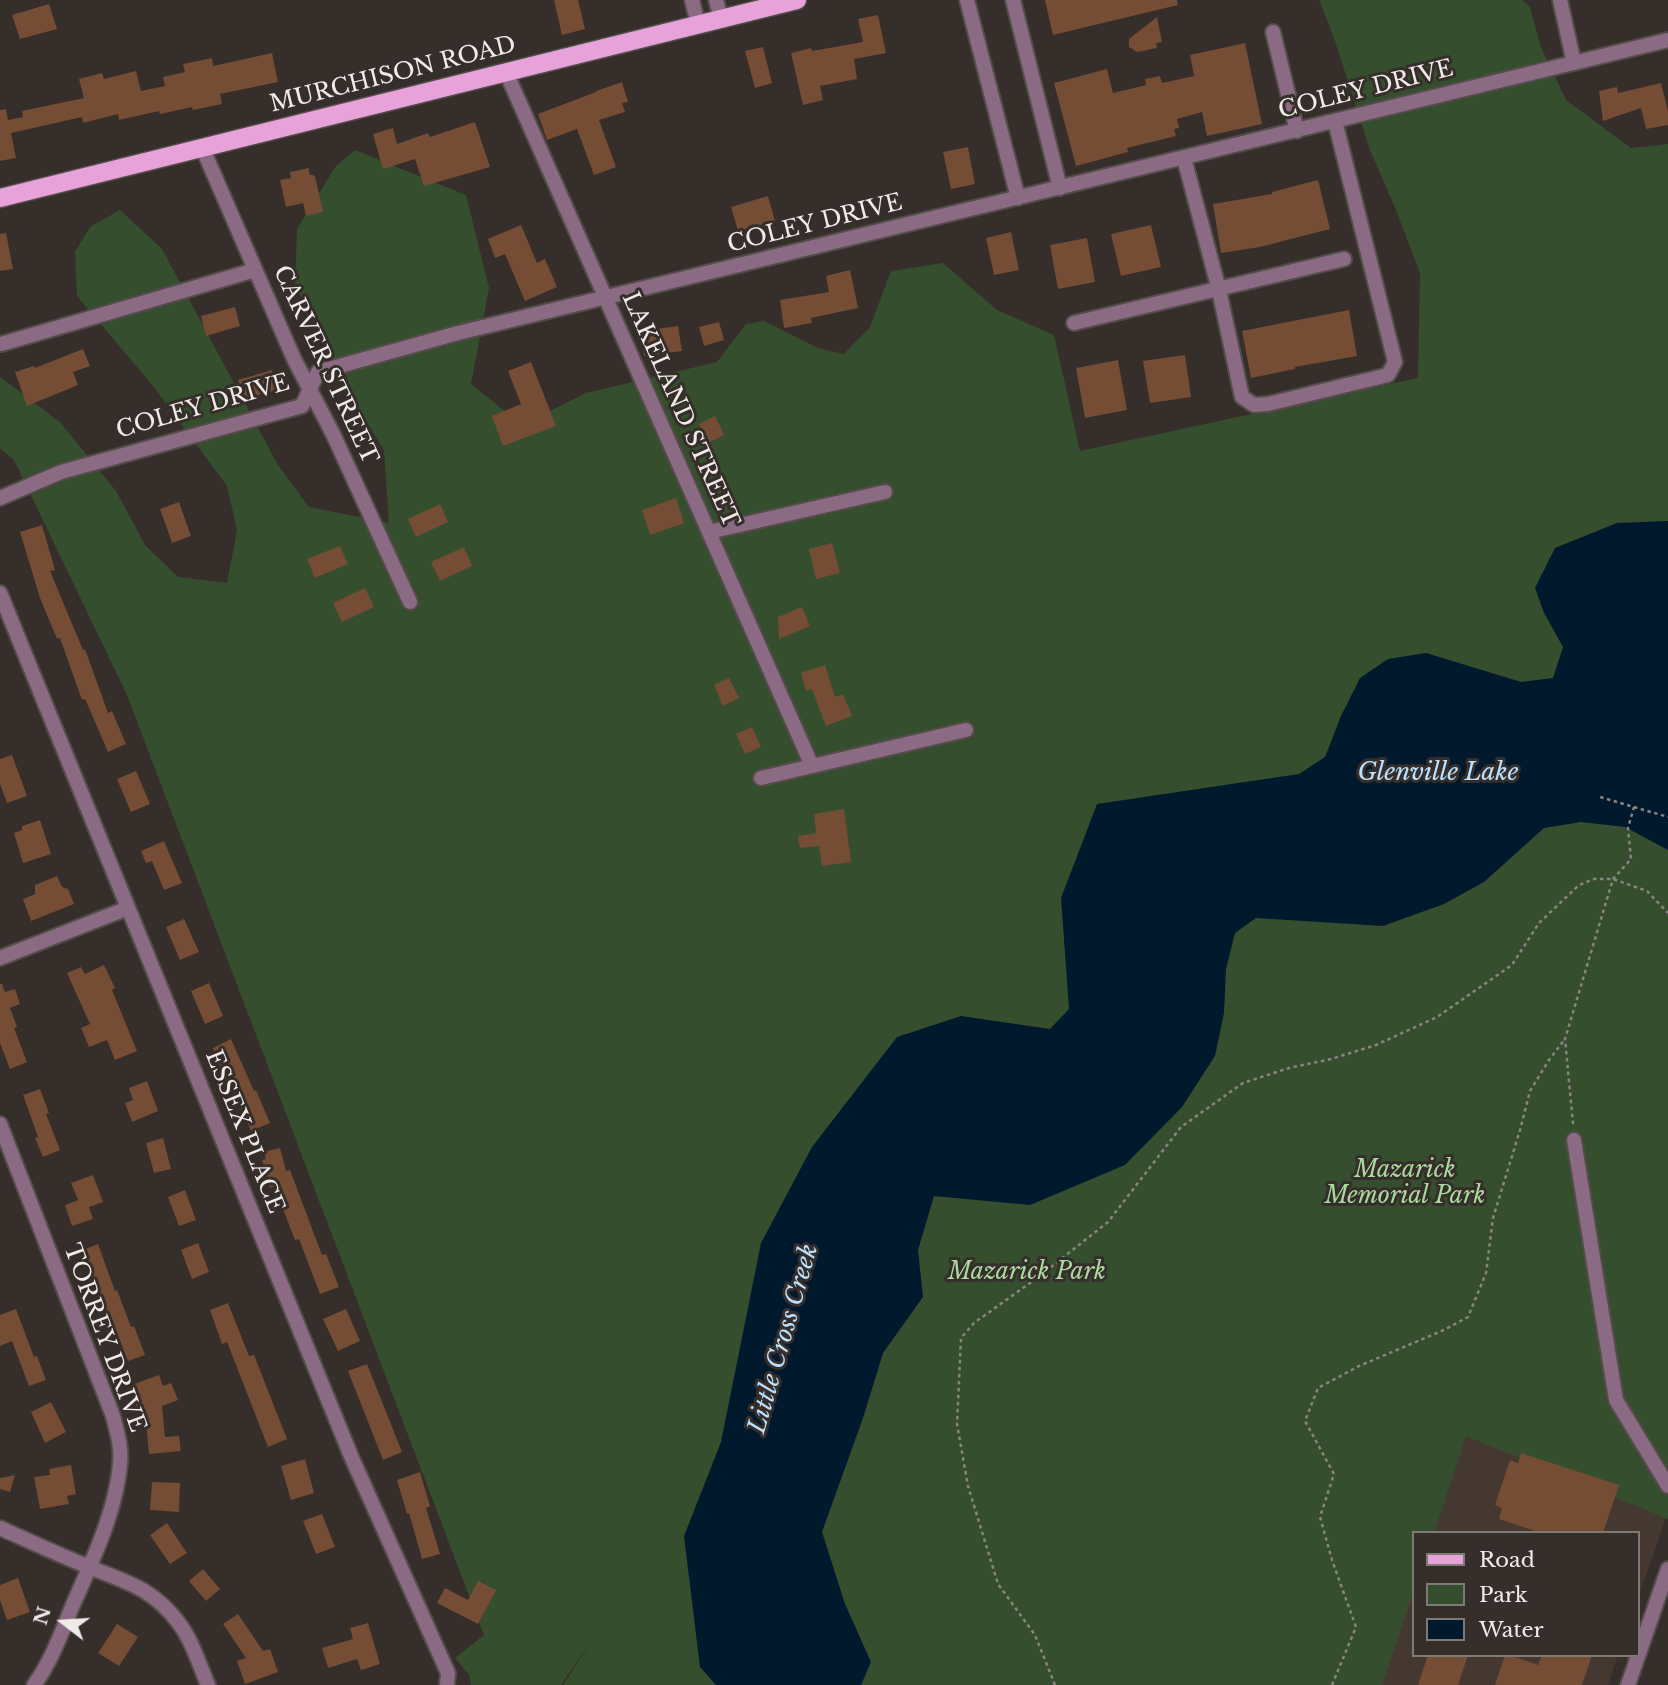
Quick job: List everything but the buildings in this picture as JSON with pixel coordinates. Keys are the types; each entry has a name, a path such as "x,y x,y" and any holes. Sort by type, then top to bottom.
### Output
{"main road":[{"name":"MURCHISON ROAD","path":"0,198 797,0"}],"street":[{"path":"692,0 698,24"},
{"path":"716,0 721,19"},
{"path":"967,0 1018,198"},
{"path":"1013,0 1060,188"},
{"path":"1560,0 1574,63"},
{"path":"1273,32 1297,131"},
{"name":"COLEY DRIVE","path":"0,498 61,472 302,406 318,372 458,333 1668,40"},
{"name":"LAKELAND STREET","path":"506,72 811,766"},
{"path":"1185,158 1219,290 1242,397 1254,405 1268,404 1388,375 1395,362 1335,121"},
{"name":"CARVER STREET","path":"202,147 294,359 410,602"},
{"path":"1074,323 1344,259"},
{"path":"1,344 255,270"},
{"path":"709,532 884,492"},
{"name":"ESSEX PLACE","path":"0,593 351,1456 448,1673 447,1685"},
{"path":"761,778 967,730"},
{"path":"0,958 128,908"},
{"name":"TORREY DRIVE","path":"0,1124 113,1416 121,1461 112,1507 90,1567 54,1649 34,1685"},
{"path":"1574,1140 1616,1400 1668,1486"},
{"path":"0,1528 127,1581 146,1592 164,1606 184,1631 208,1685"},
{"path":"1640,1650 1668,1569"},
{"path":"1628,1685 1638,1657"}],"path":[{"path":"1600,797 1668,817"},
{"path":"1332,1685 1356,1627 1320,1517 1334,1474 1306,1421 1318,1388 1359,1366 1468,1317 1486,1273 1493,1218 1530,1091 1565,1039 1613,879 1631,859 1628,828 1634,807"},
{"path":"1055,1685 1035,1635 998,1584 968,1486 957,1424 961,1338 975,1323 1108,1222 1181,1127 1243,1083 1376,1045 1437,1017 1512,965 1539,923 1579,885 1594,879 1613,879 1647,891 1668,913"},
{"path":"1565,1039 1574,1140"}],"shaded area":[{"path":"1430,1370 1668,1512 1640,1592 1640,1531 1412,1531 1412,1657 1617,1657 1608,1685 1370,1685"}],"green space":[{"path":"1319,0 1522,0 1530,7 1540,45 1566,100 1631,148 1668,144 1668,1519 1466,1436 1435,1531 1412,1531 1412,1596 1382,1685 563,1685 592,1640 561,1685 471,1685 469,1675 455,1658 484,1635 127,695 14,460 0,448 0,377 60,422 116,491 145,545 178,577 227,583 237,530 227,486 153,386 77,296 75,252 90,227 120,210 162,249 278,465 309,507 389,523 384,450 355,403 295,285 297,229 336,166 355,150 466,195 489,288 471,384 522,425 586,393 717,362 746,324 764,321 818,348 844,354 870,327 891,271 943,263 997,310 1054,335 1080,451 1418,378 1420,273 1370,150"}],"water":[{"name":"Glenville Lake","path":"1668,521 1668,850 1625,827 1581,822 1544,828 1484,882 1444,904 1383,926 1256,918 1235,933 1226,969 1224,1013 1215,1056 1182,1107 1125,1165 1030,1205 934,1196 918,1250 923,1297 883,1353 822,1532 845,1604 871,1662 861,1685 716,1685 700,1667 684,1536 721,1442 761,1243 812,1147 897,1037 961,1016 1050,1029 1069,1009 1061,898 1097,804 1299,774 1325,757 1360,678 1388,659 1426,653 1521,682 1553,678 1563,647 1544,613 1535,588 1555,548 1617,523"}],"park label":[{"name":"Mazarick Memorial Park","path":"1405,1184"},
{"name":"Mazarick Park","path":"1027,1273"}],"water label":[{"name":"Little Cross Creek","path":"784,1339"}]}
